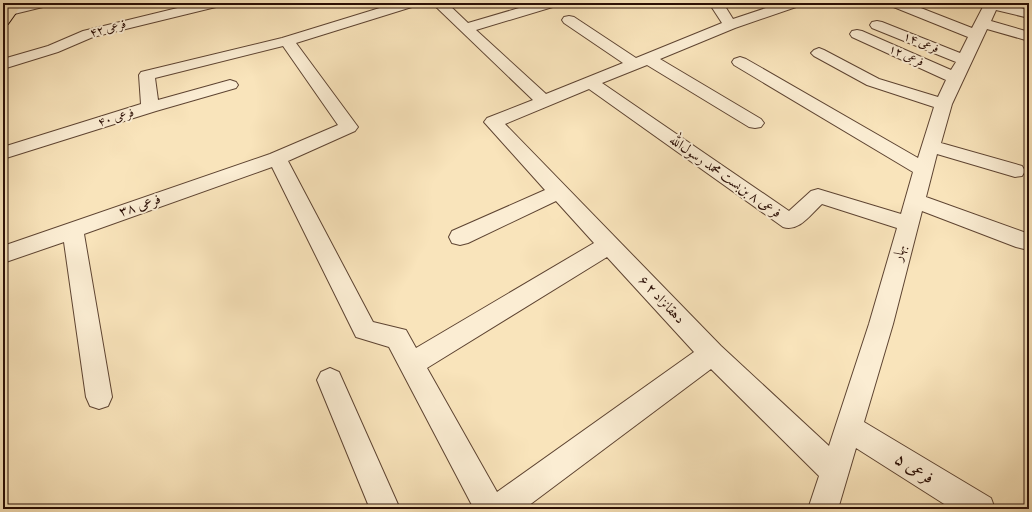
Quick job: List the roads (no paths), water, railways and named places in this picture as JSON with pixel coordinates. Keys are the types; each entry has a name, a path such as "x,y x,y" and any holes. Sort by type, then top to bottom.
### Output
{"street":[{"path":"10,12 42,3"},
{"name":"فرعی ۴۲","path":"3,64 53,49 88,34 157,10 215,3"},
{"path":"150,107 147,75 287,41 410,3"},
{"path":"439,3 544,101 730,25 794,3"},
{"path":"466,28 551,3"},
{"path":"716,3 730,25"},
{"path":"896,3 986,16 1029,14"},
{"path":"986,16 1029,37"},
{"name":"بهار","path":"823,509 881,324 923,169 943,104 986,16"},
{"path":"569,20 641,62 756,123"},
{"name":"فرعی ۱۴","path":"877,25 960,69"},
{"name":"فرعی ۱۲","path":"856,34 960,69"},
{"name":"فرعی ۳۸","path":"3,255 277,158 349,127 287,41"},
{"path":"819,53 873,82 943,104"},
{"path":"740,62 923,169"},
{"name":"فرعی ۸ بن‌بست محمد رسول‌الله","path":"590,82 790,222 818,196 908,224"},
{"name":"فرعی ۴۰","path":"3,153 150,107 230,85"},
{"name":"۶ دهقانزاد ۲","path":"544,101 493,122 712,354 835,472"},
{"path":"930,146 1015,171"},
{"path":"277,158 365,330 397,338 490,509"},
{"path":"460,237 558,192"},
{"path":"914,201 1024,241"},
{"path":"73,229 99,397"},
{"path":"411,364 609,245"},
{"path":"499,509 712,354"},
{"path":"330,380 385,509"},
{"name":"فرعی ۵","path":"849,428 980,509"}]}
